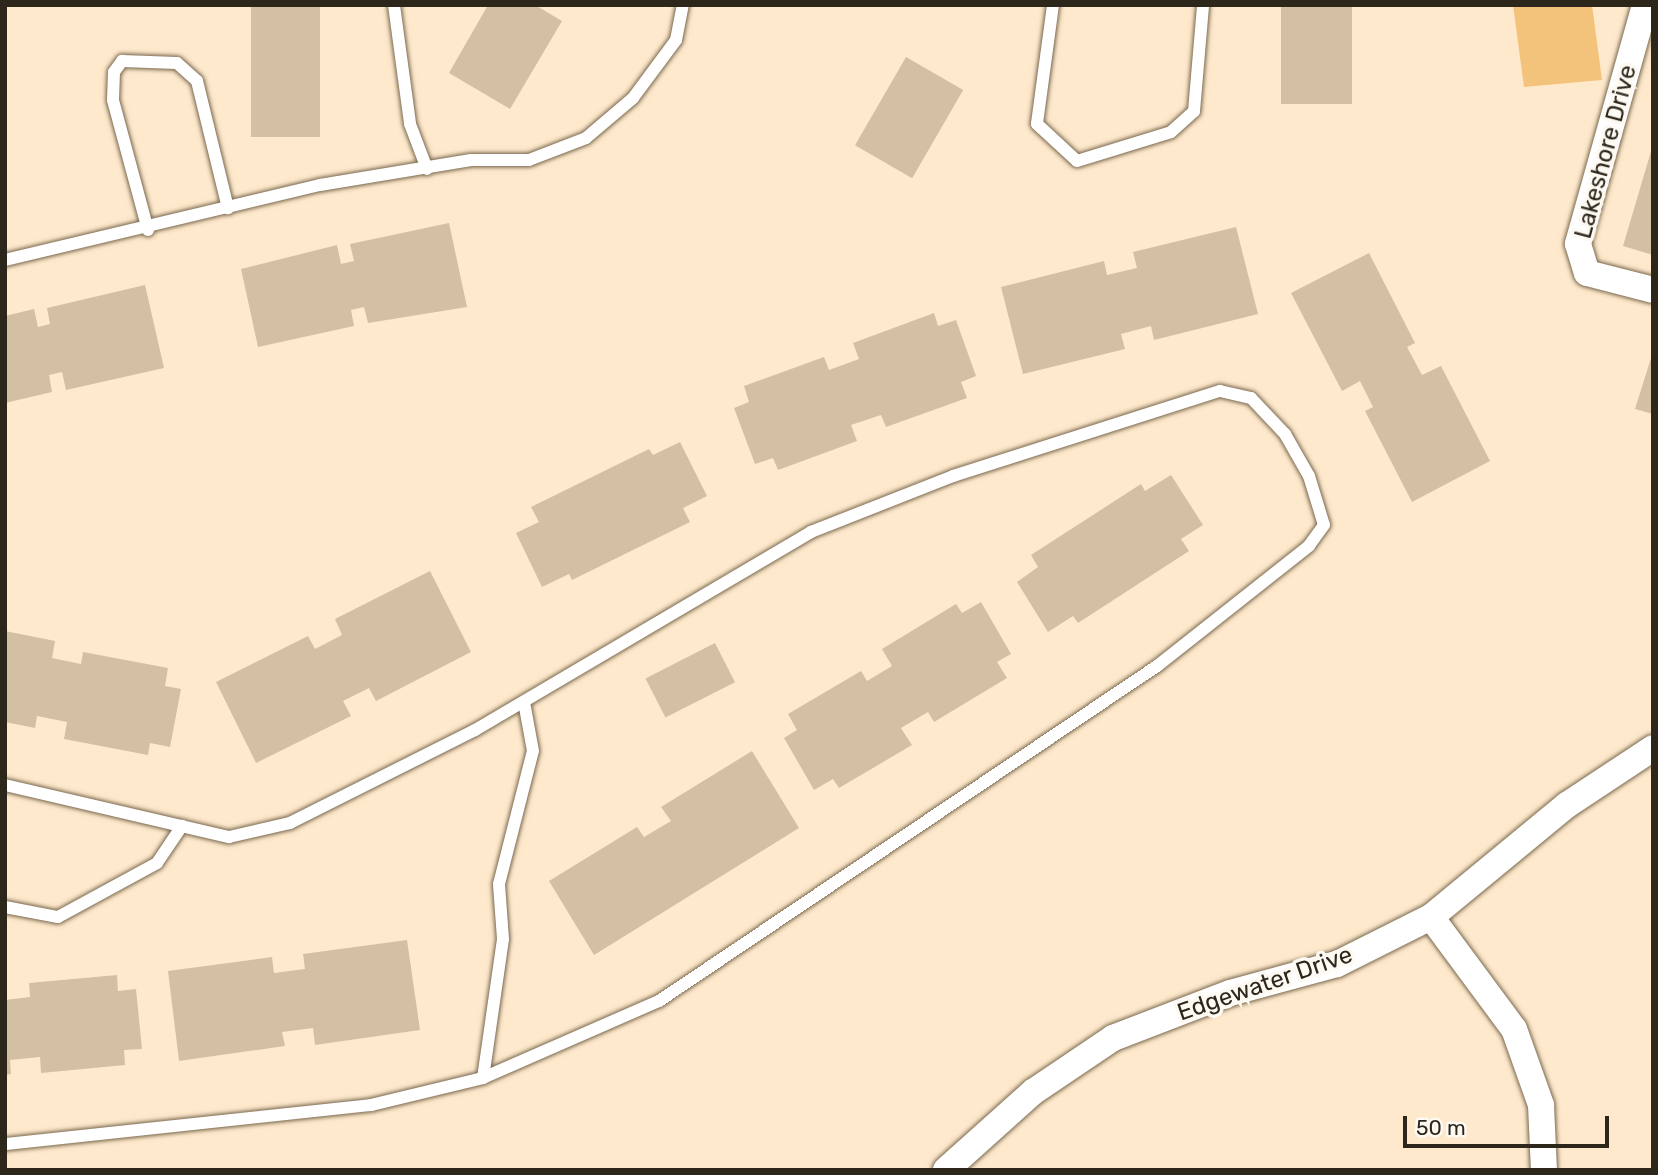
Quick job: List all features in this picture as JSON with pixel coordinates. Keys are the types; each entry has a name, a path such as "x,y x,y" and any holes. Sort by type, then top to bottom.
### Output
{"street":[{"name":"Lakeshore Drive","path":"1644,5 1578,244 1587,273 1653,290"},
{"name":"Edgewater Drive","path":"946,1170 1033,1092 1114,1038 1230,993 1337,964 1431,917 1567,805 1653,748"},
{"path":"1431,917 1514,1029 1541,1105 1544,1170"}],"lane":[{"path":"394,5 410,124 427,169"},
{"path":"5,260 148,230 320,184 471,160 529,160 586,138 634,97 676,40 684,5"},
{"path":"1053,5 1037,124 1077,161 1171,132 1194,111 1203,5"},
{"path":"148,230 113,100 114,72 122,61 177,63 197,81 228,208"},
{"path":"5,785 229,837 290,823 524,702 810,533 953,476 1220,391 1251,398 1285,434 1320,506 1324,525 1309,546 1157,666 935,820 659,1001 483,1078 371,1105 5,1144"},
{"path":"483,1078 503,939 499,884 533,751 524,702"},
{"path":"5,907 58,917 157,863 182,826"}],"shaded area":[{"path":"1513,5 1592,5 1602,80 1524,87"}],"building":[{"path":"251,5 320,5 320,137 251,137"},
{"path":"488,5 535,5 562,21 510,109 449,73"},
{"path":"1281,5 1352,5 1352,104 1281,104"},
{"path":"906,57 963,90 912,178 855,145"},
{"path":"1653,149 1653,255 1623,246"},
{"path":"449,223 467,307 368,323 364,307 351,310 354,326 258,347 241,269 337,245 341,264 354,261 350,244"},
{"path":"1236,227 1258,314 1154,340 1151,326 1121,334 1125,349 1023,374 1001,287 1104,261 1107,275 1137,268 1133,252"},
{"path":"1369,253 1415,343 1407,347 1422,375 1441,366 1490,461 1412,502 1365,411 1373,407 1360,381 1342,391 1291,293"},
{"path":"145,285 164,368 66,390 62,372 49,375 52,392 5,403 5,316 34,309 38,327 50,324 47,308"},
{"path":"934,313 938,326 956,320 976,376 961,382 967,398 886,427 881,415 851,425 857,441 778,470 773,458 755,464 734,408 749,402 744,386 824,357 829,370 859,359 853,343"},
{"path":"1653,355 1653,414 1635,409"},
{"path":"680,442 707,496 683,508 690,522 572,580 569,574 542,587 516,533 539,522 531,507 649,449 653,455"},
{"path":"1171,475 1203,525 1181,539 1189,551 1078,623 1073,616 1048,632 1017,582 1038,567 1031,555 1141,484 1145,491"},
{"path":"430,571 471,652 376,701 369,688 343,701 351,716 256,763 216,682 308,636 315,649 342,635 335,619"},
{"path":"981,602 1011,654 997,662 1007,678 934,722 928,712 901,728 912,745 839,788 833,779 814,790 784,738 797,730 788,714 861,671 867,681 892,666 882,649 956,604 962,613"},
{"path":"5,631 55,641 52,658 81,664 83,652 168,668 165,686 181,689 170,747 150,743 148,755 64,739 67,722 37,716 35,728 5,722"},
{"path":"715,643 735,682 665,718 646,678"},
{"path":"752,751 799,828 594,955 549,881 637,827 644,837 671,821 661,807"},
{"path":"407,940 420,1030 315,1045 313,1028 282,1032 285,1046 179,1061 168,971 272,957 274,973 305,969 303,954"},
{"path":"117,975 118,991 136,989 142,1049 124,1050 125,1065 41,1073 40,1057 10,1060 11,1074 5,1075 5,1000 30,997 29,983"}]}
